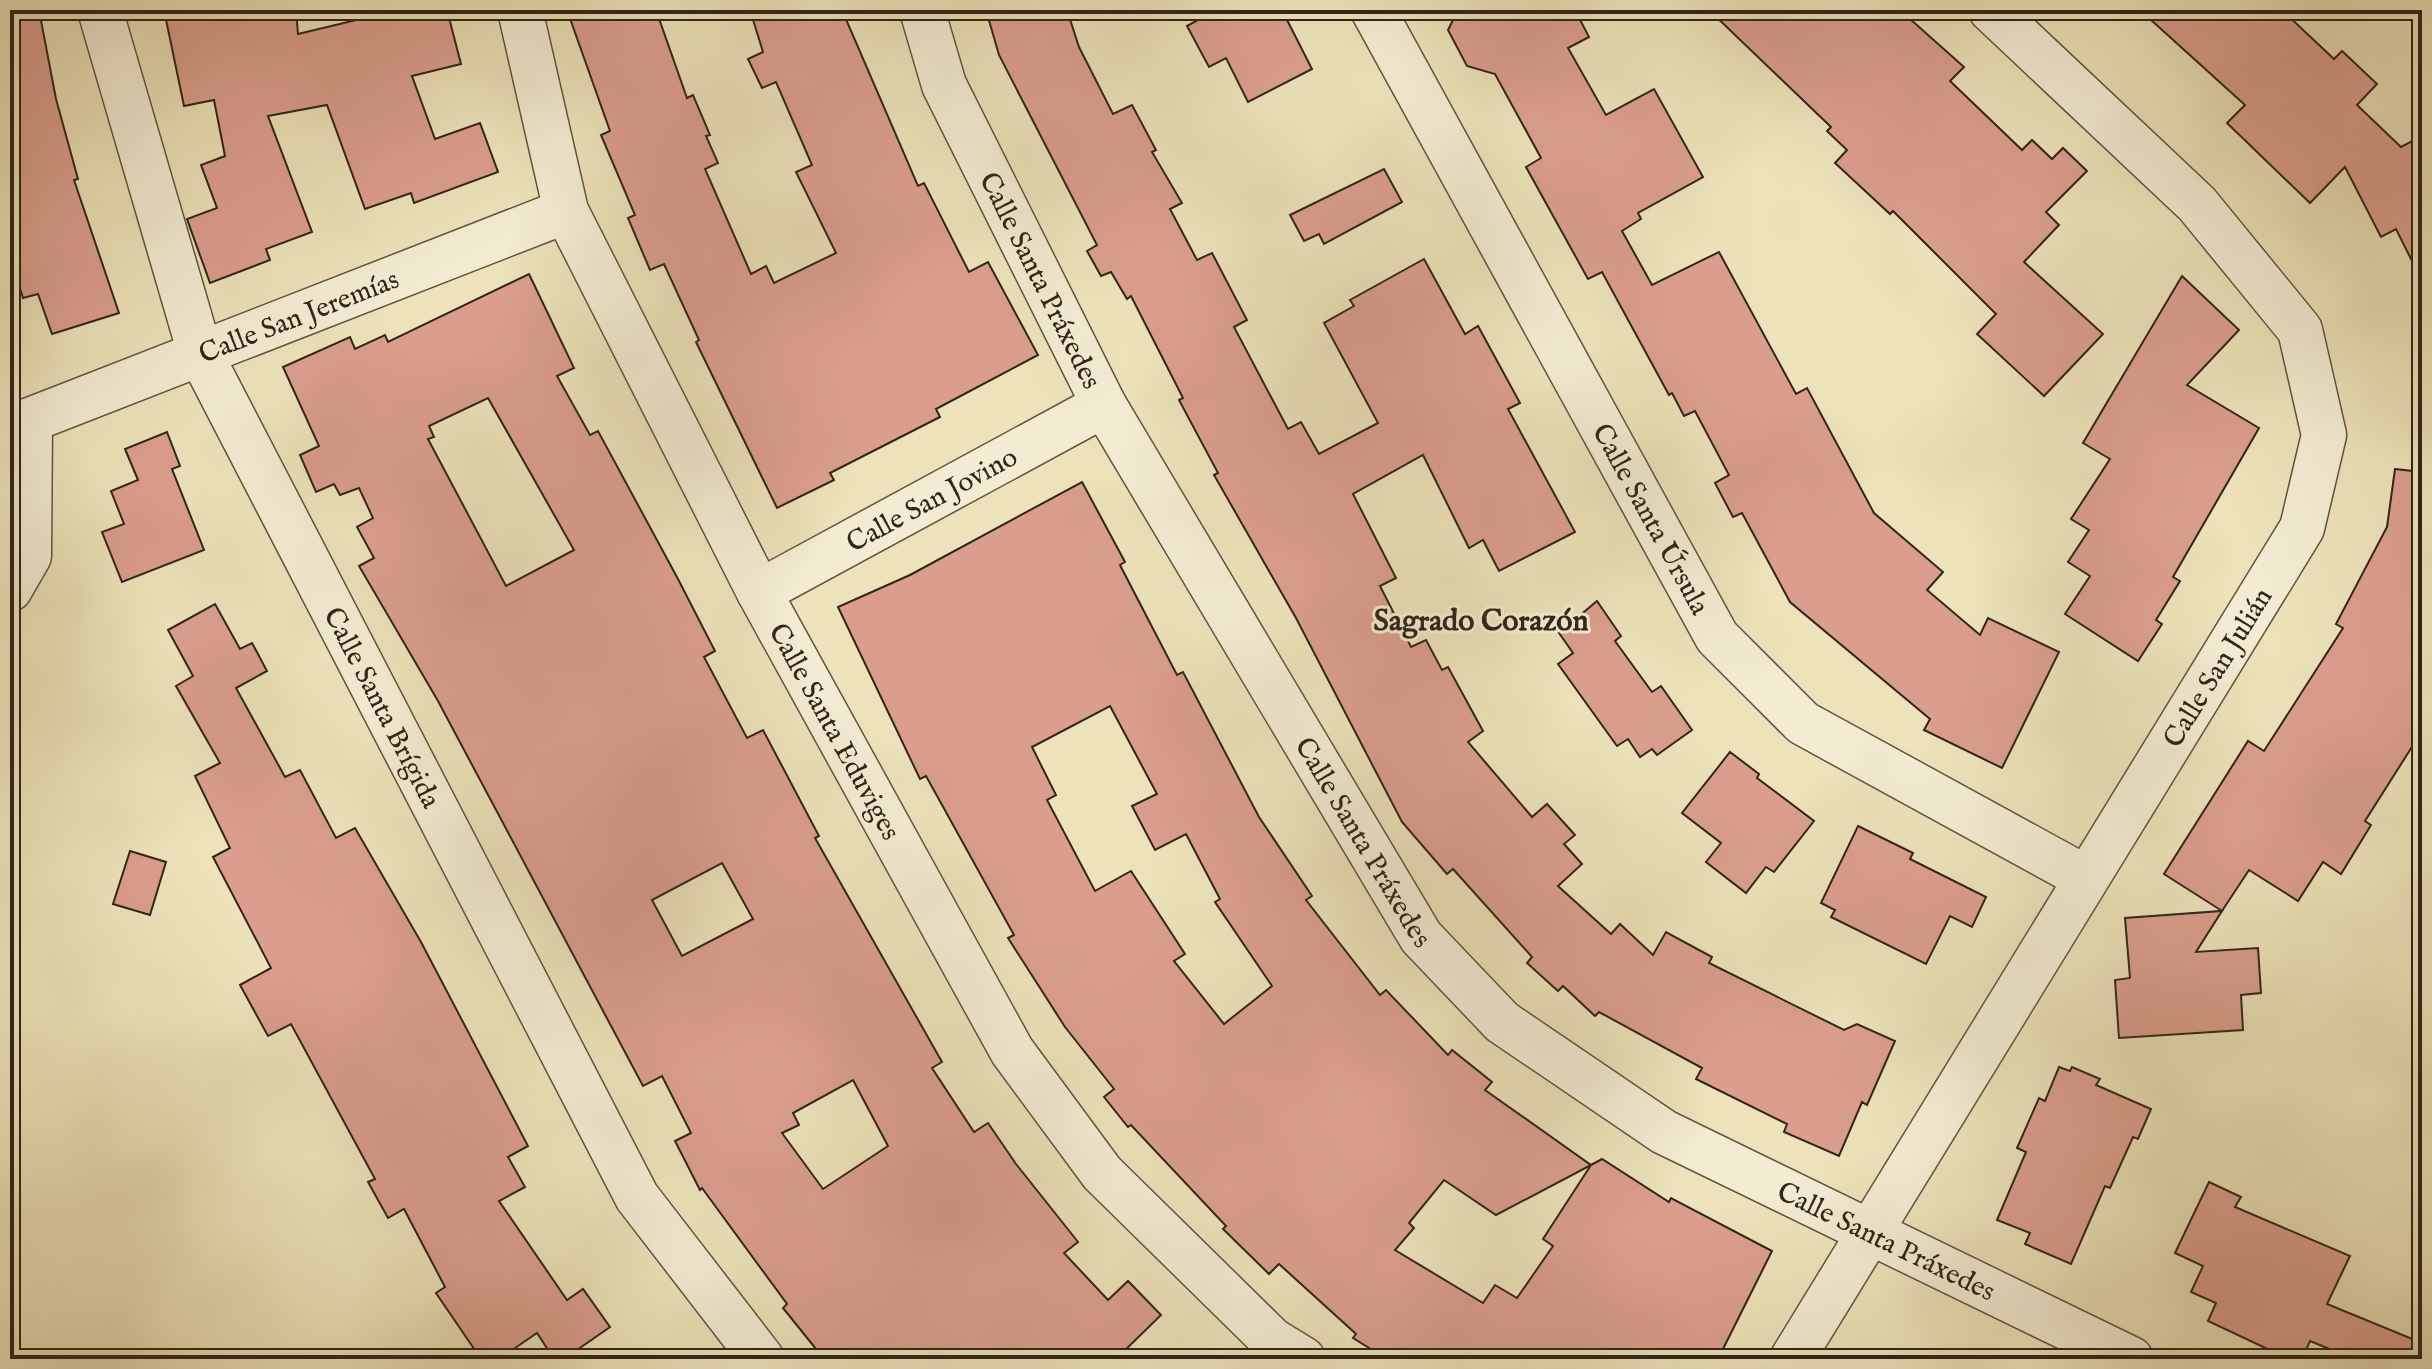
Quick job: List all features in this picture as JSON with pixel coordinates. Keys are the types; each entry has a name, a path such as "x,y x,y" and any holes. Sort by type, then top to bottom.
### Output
{"street":[{"name":"Calle Santa Brígida","path":"100,10 200,353 637,1197 762,1359"},
{"name":"Calle Santa Eduviges","path":"520,10 566,211 759,592 1012,1051 1102,1173 1272,1340 1303,1359"},
{"name":"Calle Santa Práxedes","path":"922,10 944,85 1104,405 1421,937 1502,1022 1664,1132 2131,1359"},
{"name":"Calle Santa Úrsula","path":"1373,10 1717,637 1803,723 2086,878"},
{"name":"Calle San Julián","path":"1792,1359 2302,528 2324,435 2300,330 2197,204 1991,10"},
{"name":"Calle San Jeremías","path":"20,406 200,353 566,211"},
{"name":"Calle San Jovino","path":"759,592 1104,405"},
{"path":"10,589 29,556 20,406"}],"building":[{"path":"10,10 39,10 56,99 78,179 74,180 119,313 52,334 38,294 23,298 10,257"},
{"path":"164,10 296,10 298,34 373,16 371,10 447,10 461,64 412,76 435,139 480,123 498,172 414,203 411,193 365,209 327,105 268,116 312,232 266,249 270,260 210,283 187,219 217,208 201,165 225,156 214,100 184,106"},
{"path":"567,10 656,10 687,98 693,95 710,135 706,136 718,163 705,169 751,274 766,266 774,283 836,253 796,172 812,165 776,82 762,88 748,59 763,52 750,10 842,10 918,186 924,183 969,272 988,262 1038,355 936,409 940,417 830,473 834,480 777,508 696,342 699,340 664,264 650,270 628,218 635,215 601,135 610,131"},
{"path":"986,10 1067,10 1079,47 1113,114 1132,105 1156,150 1152,152 1182,203 1170,209 1197,260 1212,253 1247,320 1234,327 1288,429 1301,422 1319,454 1378,423 1324,323 1354,306 1350,300 1424,259 1465,334 1478,326 1520,403 1508,409 1575,532 1499,571 1483,540 1469,548 1423,455 1353,494 1396,578 1380,586 1411,647 1426,640 1442,670 1448,667 1483,731 1468,742 1532,817 1547,804 1575,835 1564,844 1582,864 1558,886 1611,934 1620,924 1653,955 1666,932 1712,957 1709,963 1844,1030 1857,1024 1895,1041 1867,1105 1862,1102 1839,1156 1784,1132 1787,1124 1696,1079 1702,1068 1599,1012 1595,1016 1563,986 1558,991 1527,963 1532,957 1453,869 1447,874 1402,822 1296,618 1214,475 1218,473 1179,400 1183,398 1131,296 1127,299 1111,272 1101,276 1087,251 1097,245 999,55"},
{"path":"1216,10 1282,10 1312,69 1248,102 1226,58 1209,67 1187,26"},
{"path":"1458,10 1575,10 1589,37 1568,48 1606,115 1654,89 1703,177 1638,213 1641,219 1622,231 1652,285 1719,252 1796,394 1807,388 1874,513 1943,572 1927,590 1980,635 1988,618 2059,652 2002,768 1924,730 1930,719 1790,602 1742,513 1733,517 1715,483 1729,475 1695,411 1684,416 1672,393 1669,395 1602,272 1588,279 1526,167 1541,158 1495,74 1467,66 1448,30"},
{"path":"1709,10 1900,10 1964,67 1950,81 2022,150 2032,140 2052,159 2063,148 2087,171 2046,212 2059,225 2024,262 2103,334 2044,396 1977,334 1996,314 1893,211 1890,214 1835,163 1847,150 1827,131 1831,127"},
{"path":"2140,10 2282,10 2334,59 2342,51 2377,84 2357,105 2401,147 2422,136 2422,281 2396,229 2381,237 2345,167 2310,203 2227,123 2245,105"},
{"path":"1384,169 1402,202 1324,244 1319,234 1304,241 1290,215"},
{"path":"529,274 574,368 557,376 590,435 598,431 678,579 715,651 704,657 747,738 763,730 819,836 815,838 942,1062 932,1068 974,1132 988,1123 1078,1242 1064,1253 1108,1300 1128,1281 1161,1315 1116,1359 824,1359 783,1308 787,1304 702,1188 700,1190 675,1141 691,1133 662,1076 643,1086 438,701 359,566 374,558 357,527 373,518 359,488 340,495 334,484 316,492 300,455 319,446 283,367 350,337 355,349 385,335 388,342","holes":["488,398 574,550 506,586 428,439 434,437 429,426","722,863 753,919 682,956 652,900","853,1080 888,1146 823,1189 782,1133 799,1125 793,1113"]},
{"path":"2182,276 2239,330 2187,385 2259,428 2173,577 2180,581 2156,620 2162,624 2138,661 2065,614 2090,576 2068,562 2089,530 2071,519 2110,459 2083,443"},
{"path":"167,432 180,466 172,469 204,550 122,582 102,532 124,524 111,491 138,480 125,449"},
{"path":"2395,469 2422,472 2422,731 2365,821 2371,825 2341,874 2323,862 2298,901 2249,870 2222,911 2164,874 2248,741 2264,751 2343,628 2336,624 2387,527"},
{"path":"1082,482 1125,562 1120,565 1177,675 1183,672 1259,817 1312,896 1306,900 1380,995 1386,990 1448,1055 1452,1050 1492,1082 1485,1090 1591,1165 1602,1159 1669,1202 1671,1198 1772,1251 1718,1359 1387,1359 1353,1338 1356,1334 1279,1264 1269,1274 1223,1229 1226,1226 1131,1125 1128,1127 1104,1097 1114,1089 1065,1027 1008,938 1014,935 926,776 920,779 838,607 910,575","holes":["1110,706 1157,794 1132,806 1155,850 1186,834 1220,899 1215,902 1272,986 1224,1024 1174,961 1185,954 1131,871 1095,891 1047,800 1056,795 1032,747","1591,1165 1543,1239 1553,1246 1517,1298 1495,1285 1483,1303 1395,1250 1414,1228 1409,1223 1444,1180 1496,1215"]},
{"path":"1597,601 1621,636 1615,641 1652,692 1661,686 1692,730 1657,755 1652,749 1640,757 1628,739 1617,746 1558,664 1573,653 1559,633"},
{"path":"215,604 240,649 252,643 267,671 236,688 285,777 300,770 336,838 355,828 421,942 528,1146 508,1157 525,1187 499,1201 567,1300 583,1289 610,1327 564,1359 554,1359 537,1333 499,1359 481,1359 436,1293 445,1287 404,1209 388,1218 368,1182 375,1179 291,1024 268,1036 240,985 271,968 213,857 230,848 195,776 220,763 176,686 193,676 168,630"},
{"path":"1730,752 1759,774 1757,778 1814,821 1774,872 1766,867 1746,893 1706,862 1721,843 1682,813"},
{"path":"1858,826 1913,853 1910,859 1986,897 1972,927 1950,916 1926,964 1831,917 1835,910 1821,903"},
{"path":"130,851 166,862 150,915 113,904"},
{"path":"2222,911 2196,952 2258,948 2261,993 2241,995 2243,1030 2119,1038 2115,980 2130,978 2125,918"},
{"path":"2059,1067 2070,1071 2072,1067 2100,1079 2096,1085 2151,1109 2138,1139 2133,1137 2110,1188 2105,1186 2071,1264 2025,1244 2030,1233 1997,1220 2026,1152 2017,1148 2039,1098 2045,1101"},
{"path":"2209,1182 2241,1197 2235,1207 2350,1256 2327,1304 2422,1343 2422,1359 2354,1359 2310,1341 2302,1359 2289,1359 2208,1321 2216,1303 2191,1292 2203,1266 2175,1253"}],"district":[{"name":"Sagrado Corazón","path":"1481,620"}]}
